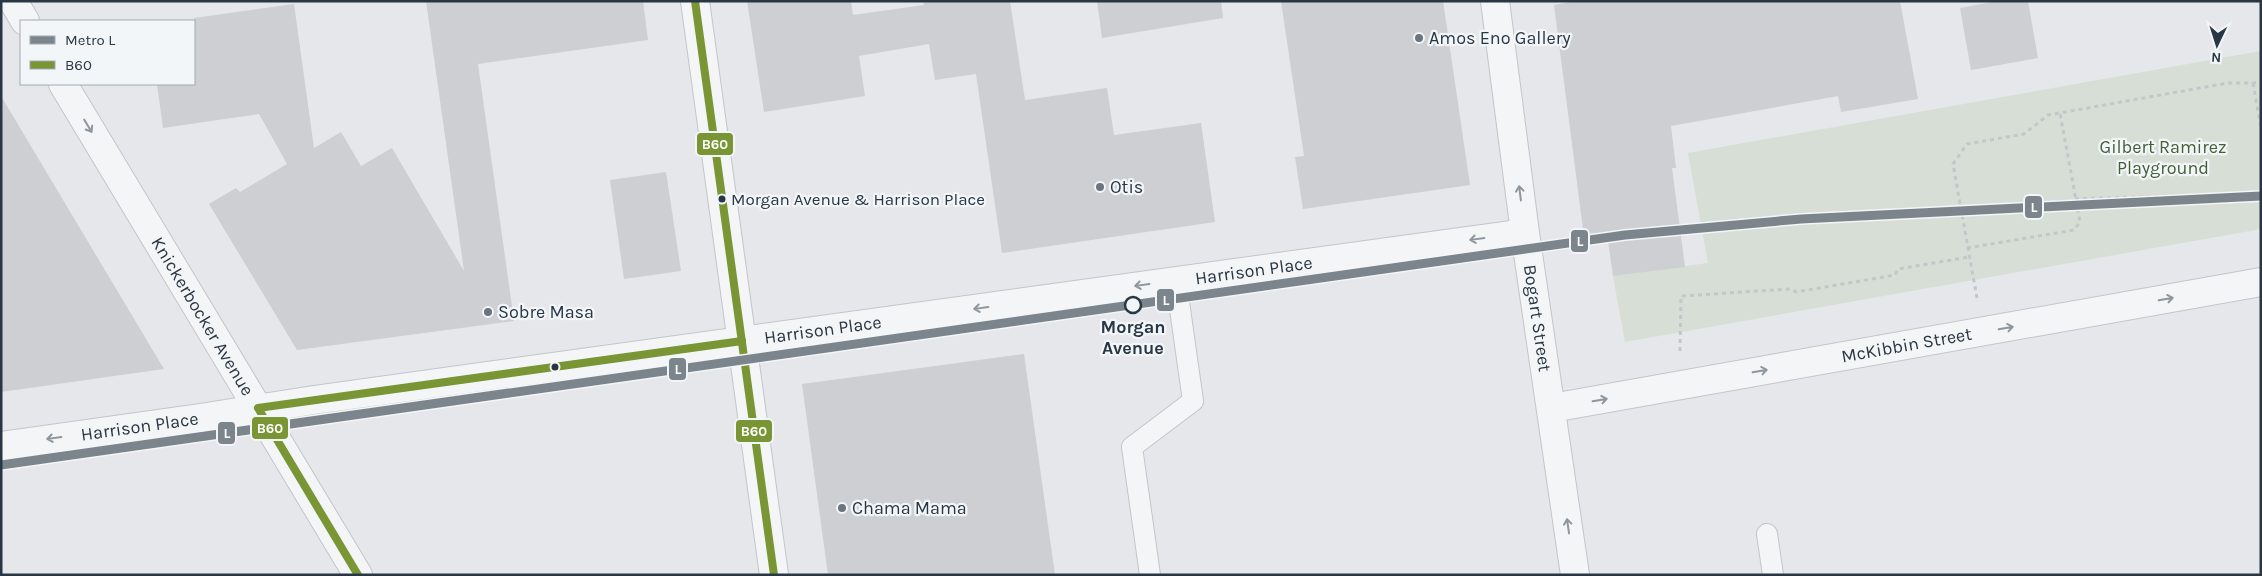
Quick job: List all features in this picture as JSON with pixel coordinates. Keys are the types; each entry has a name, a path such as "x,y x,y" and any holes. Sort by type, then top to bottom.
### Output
{"street":[{"path":"13,1 24,20"},
{"path":"695,1 774,575"},
{"name":"Bogart Street","path":"1495,1 1525,232 1575,575"},
{"name":"Knickerbocker Avenue","path":"64,85 358,575"},
{"name":"Harrison Place","path":"1,446 258,408 1525,232"},
{"name":"McKibbin Street","path":"1552,408 2261,282"}],"lane":[{"path":"1150,575 1132,447 1193,401 1176,281"},
{"path":"1767,534 1774,575"}],"path":[{"path":"1977,299 1953,164 1967,144 2024,134 2048,115 2060,112 2228,83 2261,83"},
{"path":"2253,83 2261,128"},
{"path":"1968,248 2074,230 2080,222 2060,112"},
{"path":"2076,199 2261,193"},
{"path":"1680,352 1681,296 1790,289 1796,292 1895,275 1898,269 1969,257"}],"green space":[{"name":"Gilbert Ramirez Playground","path":"2261,51 2261,229 1625,342 1613,276 1708,263 1688,153"}],"building":[{"path":"426,1 643,1 648,40 478,64 514,321 297,350 209,204 236,188 240,192 287,164 259,114 163,128 157,85 195,85 194,18 294,4 314,148 341,132 361,166 392,148 464,271"},
{"path":"747,1 851,1 853,15 924,5 923,1 1010,1 1025,100 1107,88 1114,135 1201,123 1215,222 1002,253 976,74 935,80 929,44 859,56 865,96 764,112"},
{"path":"1097,1 1221,1 1223,18 1102,38"},
{"path":"1281,1 1443,1 1470,185 1303,209 1295,157 1304,156"},
{"path":"1577,1 1900,1 1918,99 1841,112 1838,96 1671,126 1676,168 1672,168 1685,267 1613,276 1607,234 1584,237 1554,5"},
{"path":"1998,1 2028,1 2038,58 1971,70 1960,8"},
{"path":"1,96 164,369 1,392"},
{"path":"666,172 681,271 624,279 610,180"},
{"path":"1024,354 1055,575 828,575 802,384"}],"metro line":[{"name":"L","path":"1,465 1625,235 1801,219 2261,196"}],"transit line":[{"name":"B60","path":"695,1 774,575"},
{"name":"B60","path":"358,575 258,408 742,341"}],"place":[{"name":"Amos Eno Gallery","path":"1419,38"},
{"name":"Otis","path":"1100,187"},
{"name":"Morgan Avenue & Harrison Place","path":"722,199"},
{"name":"Morgan Avenue","path":"1133,305"},
{"name":"Sobre Masa","path":"488,312"},
{"name":"Chama Mama","path":"842,508"}]}
